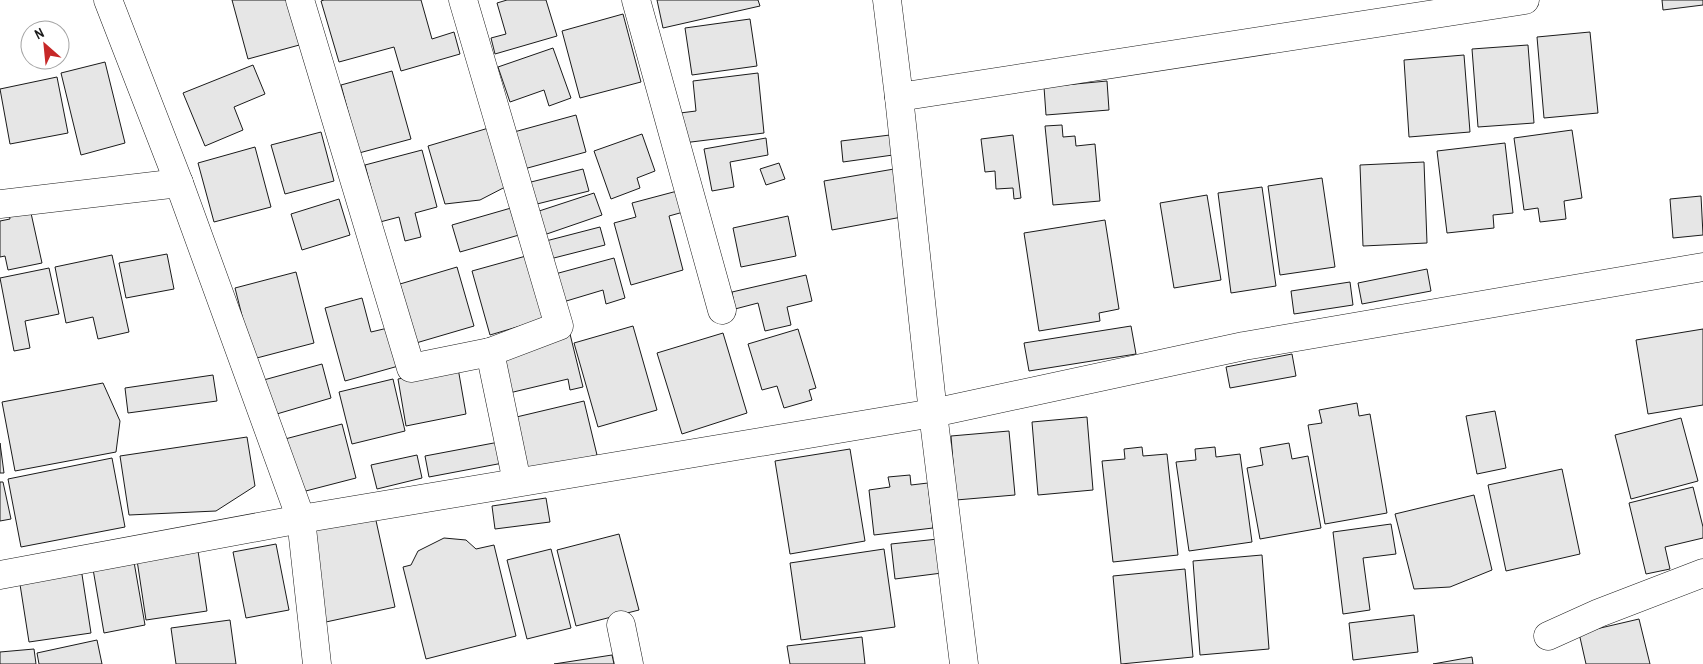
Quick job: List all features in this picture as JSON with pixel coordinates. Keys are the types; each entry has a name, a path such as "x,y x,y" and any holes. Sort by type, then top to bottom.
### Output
{"street":[{"path":"108,0 179,184 300,519 317,664"},
{"path":"300,0 411,368 490,352 559,326 463,0"},
{"path":"636,0 722,310"},
{"path":"887,0 933,413 964,664"},
{"path":"899,97 1525,0"},
{"path":"0,204 179,184"},
{"path":"0,575 300,519 933,413 1244,346 1703,267"},
{"path":"490,352 517,482"},
{"path":"1548,636 1599,612 1703,574"},
{"path":"622,625 629,664"}],"building":[{"path":"232,0 291,0 303,44 248,59"},
{"path":"421,0 432,39 454,32 460,54 401,71 394,47 339,62 321,1"},
{"path":"507,0 546,0 557,36 495,54 491,38 506,34 497,3"},
{"path":"657,0 758,0 760,6 663,28"},
{"path":"1662,0 1703,0 1703,5 1663,10"},
{"path":"623,14 641,82 580,98 562,31"},
{"path":"750,19 757,66 692,75 685,28"},
{"path":"1590,32 1598,113 1544,118 1537,37"},
{"path":"1528,45 1534,123 1478,127 1472,49"},
{"path":"553,48 571,98 549,106 544,90 510,102 498,67"},
{"path":"1464,55 1470,132 1409,137 1404,60"},
{"path":"105,62 125,143 81,155 61,73"},
{"path":"253,65 265,94 234,107 243,130 205,146 183,93"},
{"path":"392,71 411,139 359,153 341,85"},
{"path":"758,73 764,133 683,143 680,113 696,111 693,81"},
{"path":"57,77 68,133 10,144 0,89"},
{"path":"1107,81 1109,110 1046,115 1044,87"},
{"path":"576,115 586,152 524,169 514,132"},
{"path":"1062,125 1063,137 1075,136 1076,146 1095,144 1100,201 1053,205 1045,126"},
{"path":"492,127 509,185 480,200 445,204 428,146"},
{"path":"1572,130 1582,198 1564,201 1566,219 1540,222 1538,208 1524,210 1514,138"},
{"path":"321,132 334,181 285,194 271,145"},
{"path":"642,134 655,171 637,178 640,188 611,199 594,151"},
{"path":"890,135 893,155 843,162 841,141"},
{"path":"1013,135 1021,198 1014,199 1013,188 996,189 995,171 985,172 981,139"},
{"path":"766,138 768,155 730,162 734,187 712,191 704,149"},
{"path":"1505,143 1513,213 1493,215 1494,228 1447,233 1437,151"},
{"path":"255,147 271,207 214,222 198,163"},
{"path":"422,150 437,207 415,213 421,237 405,241 399,217 380,222 365,165"},
{"path":"1424,162 1427,243 1363,246 1360,165"},
{"path":"779,163 785,179 766,185 760,169"},
{"path":"583,169 589,191 529,206 523,184"},
{"path":"894,169 902,217 832,230 824,181"},
{"path":"1322,178 1335,267 1280,275 1268,186"},
{"path":"1262,187 1276,286 1231,293 1218,193"},
{"path":"681,190 687,211 669,216 683,270 631,285 614,223 636,217 632,203"},
{"path":"594,193 602,215 538,237 530,214"},
{"path":"1207,195 1221,280 1174,288 1160,203"},
{"path":"1701,196 1703,235 1673,238 1670,199"},
{"path":"339,199 350,235 302,250 291,214"},
{"path":"29,204 42,263 8,270 5,256 0,257 0,221 10,219 8,209"},
{"path":"511,208 519,235 460,252 452,225"},
{"path":"788,216 796,256 741,267 733,228"},
{"path":"1105,220 1119,309 1099,313 1100,321 1039,331 1024,233"},
{"path":"600,227 605,245 546,260 542,242"},
{"path":"167,254 174,289 126,298 119,263"},
{"path":"112,255 129,332 98,339 93,317 66,323 55,267"},
{"path":"526,256 544,319 490,335 472,271"},
{"path":"614,258 625,298 606,304 603,290 563,302 555,274"},
{"path":"457,267 474,326 416,343 400,284"},
{"path":"49,268 59,314 25,321 30,348 14,351 0,278"},
{"path":"1427,269 1431,291 1362,304 1358,283"},
{"path":"296,272 314,343 253,359 235,288"},
{"path":"806,275 812,301 787,307 791,325 765,331 758,303 735,309 732,292"},
{"path":"1350,282 1353,305 1294,314 1291,291"},
{"path":"362,298 371,332 392,327 402,365 345,381 325,308"},
{"path":"633,326 657,410 598,427 574,343"},
{"path":"1131,326 1136,354 1029,371 1024,343"},
{"path":"798,329 816,388 809,390 812,400 784,408 777,386 762,390 748,344"},
{"path":"1703,329 1703,405 1648,414 1636,340"},
{"path":"723,333 747,413 682,434 657,353"},
{"path":"570,334 583,387 570,390 568,379 505,394 495,353"},
{"path":"1292,354 1296,376 1230,388 1226,367"},
{"path":"322,364 331,398 270,416 260,381"},
{"path":"458,368 466,414 406,426 398,379"},
{"path":"213,375 217,401 128,413 125,388"},
{"path":"393,379 405,431 352,444 339,392"},
{"path":"103,383 120,421 116,452 15,471 2,402"},
{"path":"584,401 597,455 520,474 508,419"},
{"path":"1357,403 1359,416 1370,414 1387,513 1325,524 1308,425 1322,423 1319,410"},
{"path":"1495,411 1506,468 1477,474 1466,416"},
{"path":"1087,417 1093,490 1038,495 1032,422"},
{"path":"1681,418 1698,481 1631,499 1615,435"},
{"path":"342,424 356,478 298,493 285,439"},
{"path":"1009,431 1015,495 956,500 951,436"},
{"path":"247,437 255,486 216,511 129,515 120,456"},
{"path":"499,442 503,463 429,477 425,456"},
{"path":"0,443 4,473 0,473"},
{"path":"1289,443 1292,459 1308,456 1321,528 1260,539 1247,468 1263,465 1260,448"},
{"path":"1142,447 1143,456 1167,454 1178,555 1113,562 1102,461 1125,459 1124,449"},
{"path":"1215,447 1216,457 1240,454 1252,542 1189,551 1176,462 1196,460 1195,449"},
{"path":"850,449 865,541 790,554 775,461"},
{"path":"417,455 422,478 377,489 371,465"},
{"path":"112,458 125,527 21,547 8,479"},
{"path":"1562,469 1580,554 1506,571 1488,485"},
{"path":"910,475 911,485 928,483 933,528 874,535 869,490 890,487 888,477"},
{"path":"0,482 3,482 11,519 0,521"},
{"path":"1693,487 1703,527 1703,538 1665,547 1670,569 1646,574 1629,503"},
{"path":"1474,495 1492,570 1450,587 1414,589 1395,514"},
{"path":"546,498 550,522 495,529 492,506"},
{"path":"375,516 395,607 326,622 305,532"},
{"path":"1391,524 1396,554 1363,558 1370,610 1343,614 1333,532"},
{"path":"619,534 639,610 576,626 557,550"},
{"path":"444,538 466,540 476,549 494,545 516,636 426,659 403,567 411,565 418,551"},
{"path":"938,539 942,573 895,579 891,544"},
{"path":"276,544 289,610 246,618 233,552"},
{"path":"551,549 571,628 527,639 507,560"},
{"path":"884,549 895,627 801,640 790,563"},
{"path":"198,551 207,611 146,620 137,560"},
{"path":"1262,555 1269,649 1200,655 1193,561"},
{"path":"134,562 145,625 104,633 93,569"},
{"path":"81,568 91,633 29,642 19,578"},
{"path":"1185,569 1193,657 1121,664 1113,576"},
{"path":"1414,615 1418,652 1353,660 1349,623"},
{"path":"1639,619 1650,664 1586,664 1579,633"},
{"path":"230,620 236,664 176,664 171,628"},
{"path":"862,637 865,664 790,664 787,646"},
{"path":"97,640 102,664 39,664 37,653"},
{"path":"34,649 36,664 0,664 0,652"},
{"path":"612,655 614,664 554,664"},
{"path":"1472,657 1473,664 1433,664"}]}
